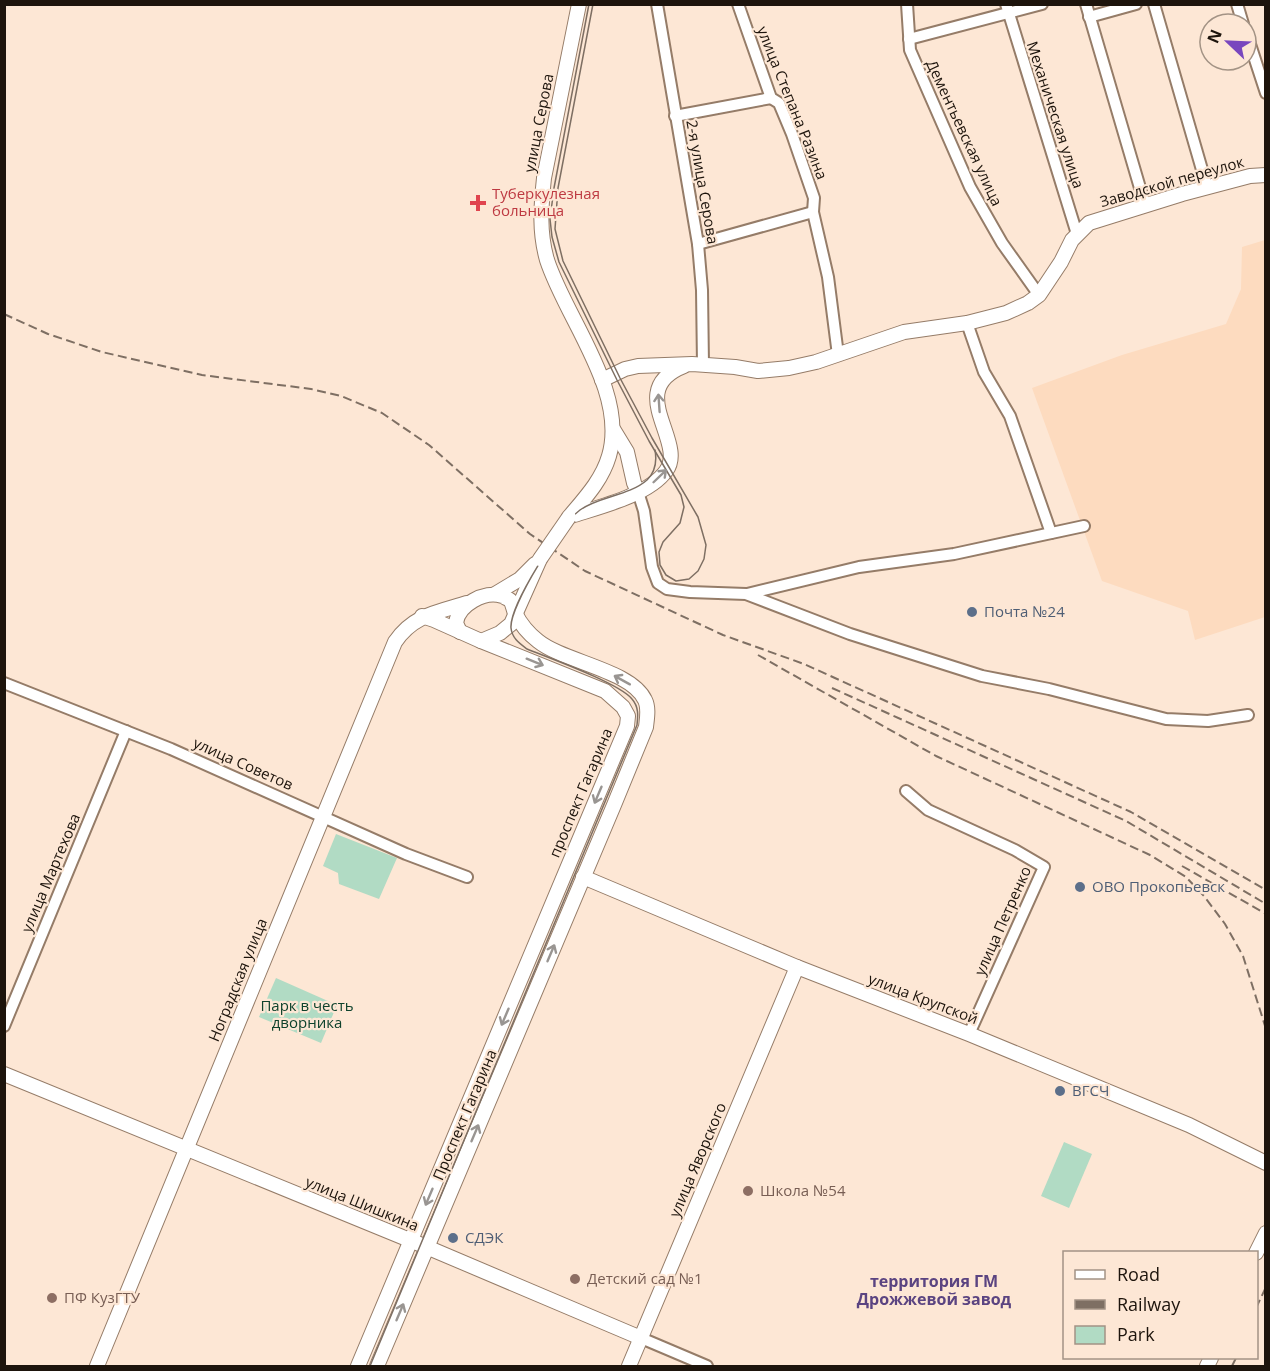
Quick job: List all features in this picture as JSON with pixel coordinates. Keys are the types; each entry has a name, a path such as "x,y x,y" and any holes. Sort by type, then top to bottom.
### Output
{"main road":[{"name":"улица Серова","path":"579,4 544,178 541,221 548,260 602,380 611,407 612,427"},
{"name":"Заводской переулок","path":"602,380 625,369 638,366 696,365 758,371 789,368 816,362 904,332 967,323 1006,314 1039,295 1077,234 1089,223 1207,187 1250,176 1266,175"},
{"path":"569,517 638,492 653,484 668,469 670,456 658,395 665,377 674,370 696,365"},
{"path":"612,427 627,453 638,492"},
{"path":"422,616 481,641 508,628 540,559 569,517 593,489 602,472 611,449 612,427"},
{"path":"422,616 495,594 520,579 540,559"},
{"path":"495,594 509,600 515,614 541,643 554,651 618,677 635,688 646,702 646,727 584,877"},
{"path":"460,632 456,623 457,616 469,602"},
{"name":"Ноградская улица","path":"97,1366 395,642 404,628 422,616"},
{"name":"проспект Гагарина","path":"481,641 605,691 618,700 626,713 627,726 552,905"},
{"name":"улица Крупской","path":"584,877 798,967 969,1034 1194,1127 1266,1163"},
{"name":"Проспект Гагарина","path":"377,1366 584,877"},
{"name":"Проспект Гагарина","path":"358,1366 552,905"},
{"name":"улица Яворского","path":"629,1366 798,967"},
{"name":"улица Шишкина","path":"4,1074 427,1247 641,1338"},
{"path":"1258,1251 1266,1233"}],"street":[{"name":"2-я улица Серова","path":"657,4 698,244 702,290 696,365"},
{"name":"улица Степана Разина","path":"738,4 771,98 779,103 814,198 813,212 828,277 838,355"},
{"name":"Дементьевская улица","path":"906,4 909,50 970,187 1002,243 1039,295"},
{"path":"909,39 1007,9 1041,4"},
{"path":"1086,4 1145,205"},
{"path":"1089,17 1136,4"},
{"path":"1154,4 1207,187"},
{"name":"Механическая улица","path":"1007,9 1077,234"},
{"path":"1258,69 1266,93"},
{"path":"675,116 771,98"},
{"path":"698,244 813,212"},
{"path":"967,323 984,372 1010,416 1051,533"},
{"path":"638,492 644,512 652,567 658,583 667,590 673,591 746,594 859,567 954,554 1084,526"},
{"path":"746,594 850,634 982,676 1049,689 1166,719 1208,721 1248,716"},
{"name":"улица Советов","path":"4,683 126,731 406,854 467,877"},
{"name":"улица Мартехова","path":"4,1026 126,731"},
{"name":"улица Петренко","path":"906,791 928,810 1015,850 1044,867 969,1034"},
{"name":"улица Крупской","path":"567,870 584,877"},
{"name":"улица Шишкина","path":"641,1338 707,1366"}],"shaded area":[{"path":"1265,240 1265,617 1195,640 1188,611 1102,581 1032,388 1122,355 1226,324 1241,289 1242,247"}],"green space":[{"path":"336,834 397,858 379,899 339,884 338,873 323,866"},
{"name":"Парк в честь дворника","path":"276,978 337,1005 321,1043 259,1017"},
{"path":"1064,1142 1092,1154 1069,1208 1041,1196"}],"tram line":[{"path":"589,4 554,188 550,219 552,237 559,262 617,380 681,495 684,507 680,523 663,542 659,552 660,565 666,575 676,581 689,579 698,571 704,559 706,545 698,517 620,378 563,261 555,229 558,188 593,4"},
{"path":"370,1366 637,725 638,715 632,699 613,686 583,671 527,649 513,635 511,628 513,617 527,584 550,547 572,518 588,505 632,489 647,480 655,466 655,450"}],"railway":[{"path":"4,314 48,334 102,352 202,375 311,389 341,396 382,413 429,445 530,534 585,571 723,635 804,664 1131,812 1266,890"},
{"path":"758,655 936,756 1150,855 1186,877 1225,924 1243,956 1266,1029"},
{"path":"832,688 1126,821 1266,904"},
{"path":"1182,866 1266,914"},
{"path":"1258,1304 1266,1287"},
{"path":"1232,1366 1236,1359"}],"place":[{"name":"Туберкулезная больница","path":"478,203"},
{"name":"Почта №24","path":"972,612"},
{"name":"ОВО Прокопьевск","path":"1080,887"},
{"name":"ВГСЧ","path":"1060,1091"},
{"name":"Школа №54","path":"748,1191"},
{"name":"СДЭК","path":"453,1238"},
{"name":"Детский сад №1","path":"575,1279"},
{"name":"ПФ КузГТУ","path":"52,1298"}],"district":[{"name":"территория ГМ Дрожжевой завод","path":"934,1290"}]}
